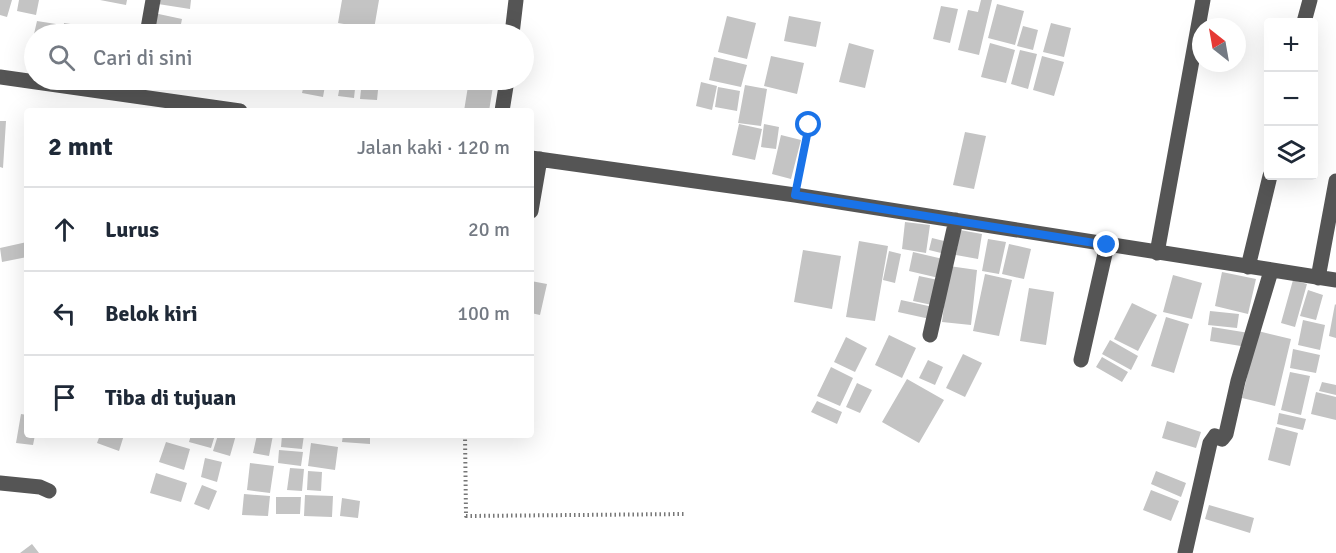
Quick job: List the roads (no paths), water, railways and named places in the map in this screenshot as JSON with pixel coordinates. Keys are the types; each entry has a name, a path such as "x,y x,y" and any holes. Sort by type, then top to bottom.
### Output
{"street":[{"path":"149,24 153,0"},
{"path":"513,24 516,0"},
{"path":"1157,253 1203,0"},
{"path":"1305,18 1310,0"},
{"path":"0,76 24,80"},
{"path":"94,90 213,108"},
{"path":"140,90 141,97"},
{"path":"502,108 505,90"},
{"path":"535,158 795,195 1336,280"},
{"path":"1248,267 1269,180"},
{"path":"1318,278 1336,181"},
{"path":"930,335 956,220"},
{"path":"1081,360 1107,245"},
{"path":"1185,553 1210,443 1215,436 1222,439 1226,434 1238,381 1271,271"},
{"path":"0,483 40,487 49,491"}]}
